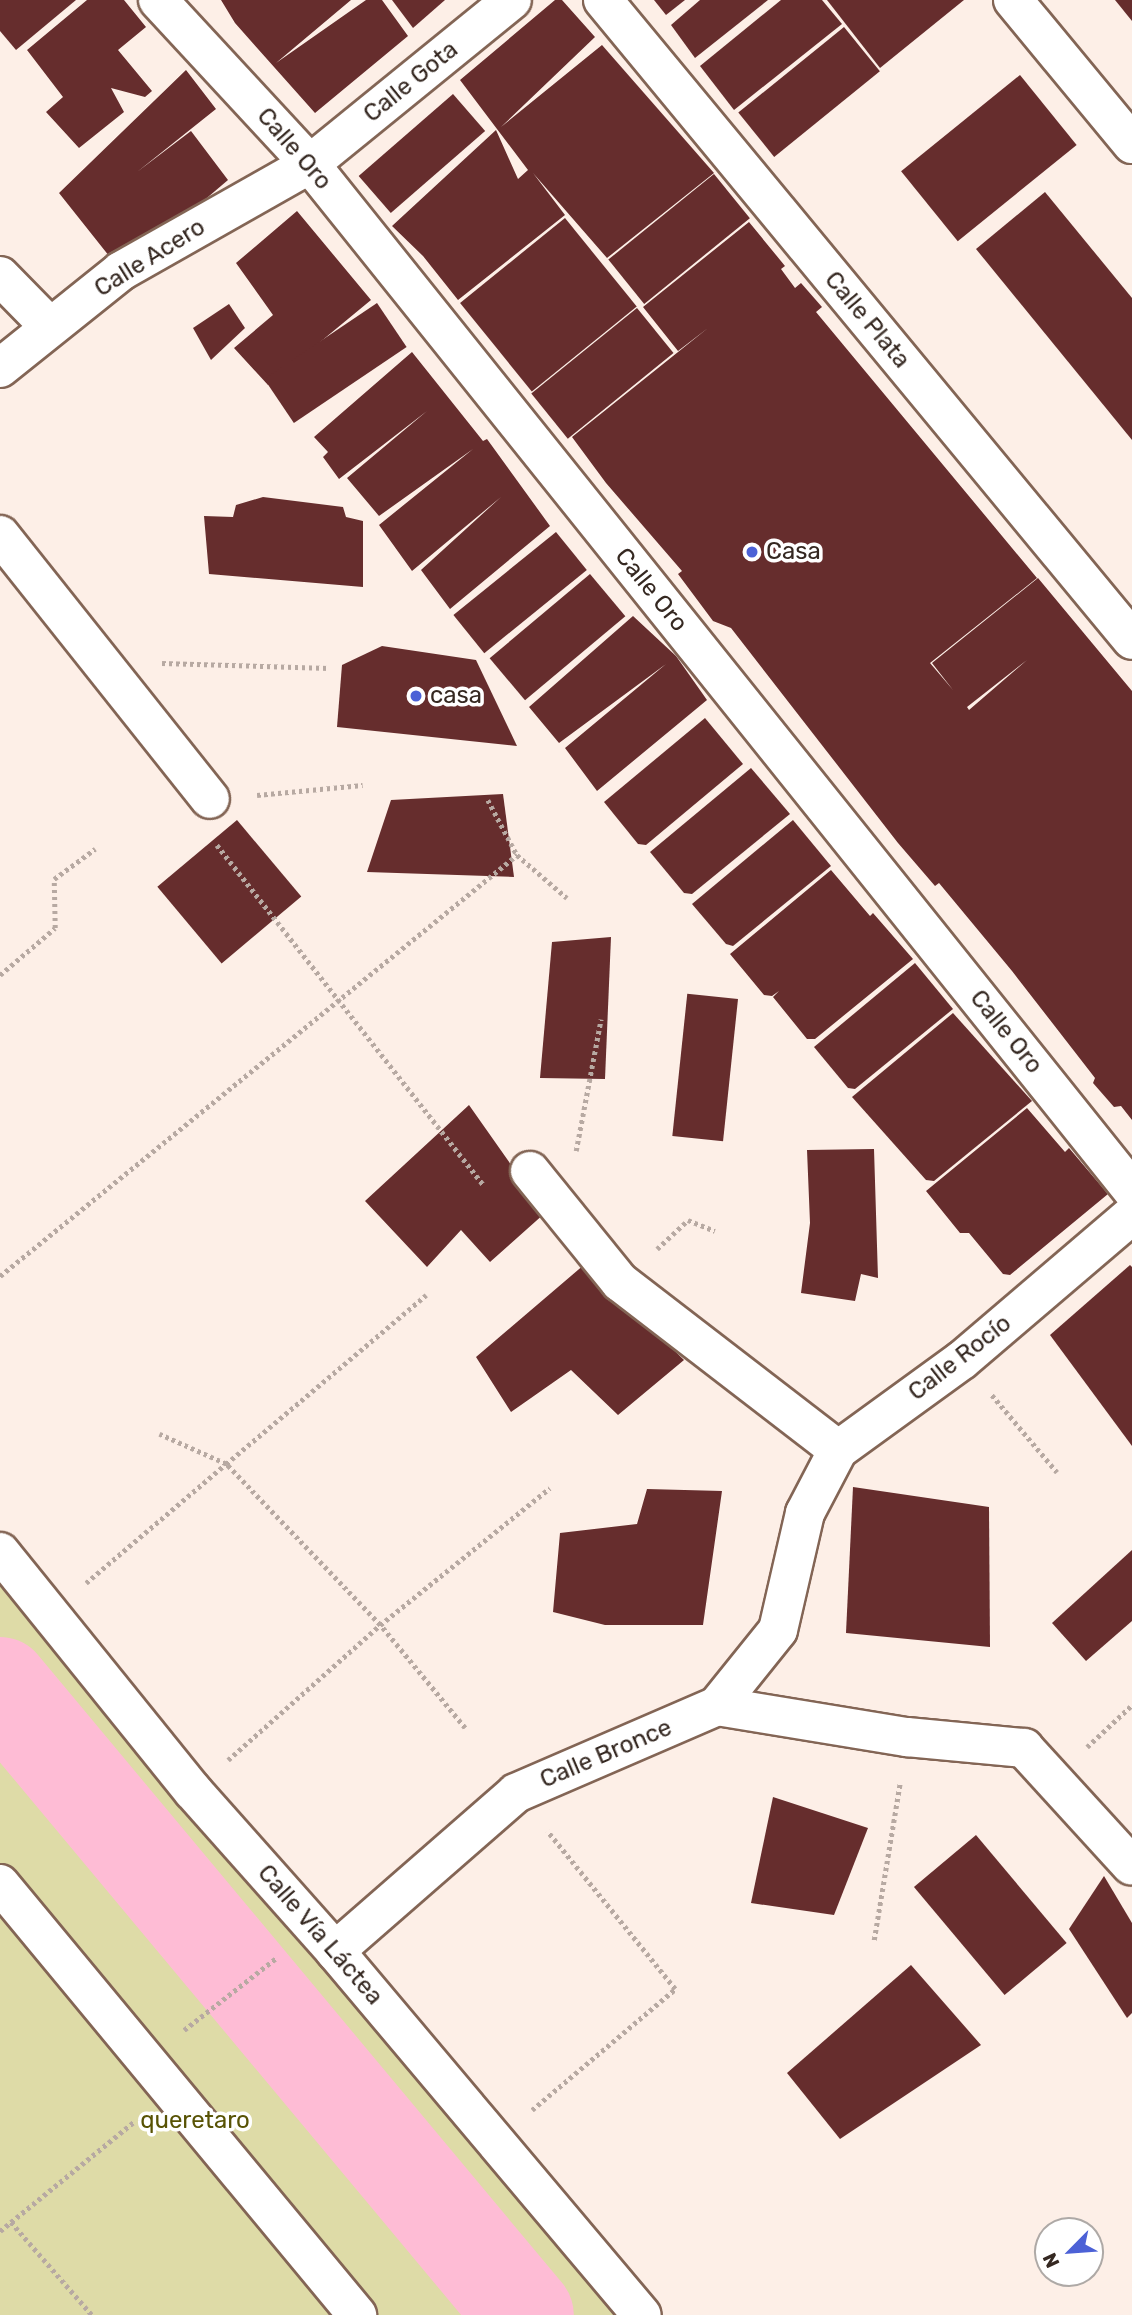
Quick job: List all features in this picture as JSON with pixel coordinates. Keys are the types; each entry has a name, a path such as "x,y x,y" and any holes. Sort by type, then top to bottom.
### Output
{"street":[{"name":"Calle Oro","path":"158,0 310,164 1132,1190"},
{"name":"Calle Gota","path":"310,164 512,0"},
{"name":"Calle Plata","path":"603,0 1132,640"},
{"path":"1013,0 1132,144"},
{"name":"Calle Acero","path":"0,368 49,326 121,271 310,164"},
{"path":"0,275 49,326"},
{"path":"0,536 210,799"},
{"path":"530,1171 620,1282 838,1450"},
{"name":"Calle Rocío","path":"805,1513 838,1450 962,1360 1132,1215"},
{"name":"Calle Bronce","path":"335,1951 516,1793 717,1706 778,1630 805,1513"},
{"name":"Calle Vía Láctea","path":"0,1552 193,1791 497,2140 642,2315"},
{"path":"717,1706 907,1737 1024,1748 1131,1865"},
{"path":"0,1884 357,2315"}],"path":[{"path":"99,661 329,668"},
{"path":"363,785 210,799 197,819 495,1200 530,1171"},
{"path":"488,800 517,855 567,898"},
{"path":"0,975 55,928 54,879 95,849"},
{"path":"0,1276 517,855"},
{"path":"564,1213 601,1018"},
{"path":"620,1282 688,1220 715,1231"},
{"path":"50,1613 426,1295"},
{"path":"962,1360 1057,1472"},
{"path":"159,1434 226,1464 380,1625 465,1728"},
{"path":"193,1791 380,1625 550,1488"},
{"path":"1084,1750 1132,1705"},
{"path":"874,1940 907,1737"},
{"path":"497,2140 675,1989 516,1793"},
{"path":"205,2013 264,1967"},
{"path":"0,2231 170,2091"},
{"path":"11,2222 92,2315"}],"green space":[{"name":"queretaro","path":"0,1586 614,2315 0,2315"}],"building":[{"path":"0,0 76,0 16,50 0,31"},
{"path":"87,0 124,0 146,27 118,50 152,91 145,97 111,88 124,112 79,148 46,112 63,97 27,50"},
{"path":"221,0 351,0 276,63 366,0 382,0 408,36 315,113 235,23"},
{"path":"392,0 445,0 413,28"},
{"path":"555,0 562,0 595,37 501,127 602,45 714,173 607,258 533,173 565,215 458,300 423,256 392,226 496,130 518,179 528,170 460,80"},
{"path":"654,0 685,0 666,15"},
{"path":"700,0 768,0 695,58 671,25"},
{"path":"781,0 822,0 842,24 734,110 700,66"},
{"path":"827,0 964,0 880,68"},
{"path":"1115,0 1132,0 1132,21"},
{"path":"844,27 880,71 774,157 738,113"},
{"path":"186,70 216,109 137,172 191,131 228,180 121,271 59,193"},
{"path":"1020,75 1077,145 958,241 901,171"},
{"path":"453,94 485,131 391,213 359,176"},
{"path":"714,174 750,218 644,304 608,260"},
{"path":"1045,192 1132,298 1132,440 976,249"},
{"path":"297,211 371,300 268,385 234,348 273,315 236,263"},
{"path":"565,218 637,307 532,392 460,303"},
{"path":"749,222 785,266 781,269 795,288 801,283 822,307 816,312 1037,578 930,663 953,690 932,663 1038,578 1132,691 1132,1120 1121,1106 1114,1107 1093,1083 1095,1078 1012,971 939,883 935,886 898,843 731,628 713,621 678,574 682,571 606,483 572,437 708,328 678,351 643,307","holes":["1027,660 969,710 967,707"]},
{"path":"377,303 407,347 294,423 264,379"},
{"path":"229,304 245,328 211,360 193,328"},
{"path":"637,308 674,353 568,439 531,394"},
{"path":"412,352 483,441 487,439 550,526 450,609 421,570 501,497 412,571 379,525 473,449 379,516 347,478 427,411 339,479 323,457 328,452 314,437"},
{"path":"263,497 343,507 346,517 363,521 363,587 209,574 204,516 233,517 236,505"},
{"name":"casa","path":"556,532 587,570 484,653 453,615"},
{"name":"casa","path":"590,574 625,616 525,700 490,658"},
{"path":"633,616 676,656 707,700 597,791 565,748 666,664 559,743 529,707"},
{"name":"casa","path":"382,646 476,660 517,746 337,727 342,665"},
{"path":"705,718 743,764 646,845 638,844 604,802"},
{"path":"751,768 790,814 692,894 684,893 650,852"},
{"path":"503,794 514,877 367,872 391,800"},
{"path":"237,820 301,897 222,963 157,887"},
{"path":"793,820 831,866 733,946 726,944 692,904"},
{"path":"831,870 870,916 873,913 913,959 815,1039 807,1039 773,997 779,991 772,996 764,995 730,954"},
{"path":"611,937 605,1079 540,1078 552,942"},
{"path":"915,963 953,1009 855,1089 848,1088 814,1047"},
{"path":"687,994 738,999 723,1141 672,1136"},
{"path":"953,1013 1032,1101 934,1181 926,1180 852,1097"},
{"path":"469,1105 545,1213 490,1262 461,1230 427,1267 365,1201"},
{"path":"1027,1108 1065,1152 1069,1148 1108,1194 1010,1275 1003,1274 969,1233 960,1233 926,1191"},
{"path":"874,1149 878,1278 861,1274 855,1301 801,1293 810,1223 807,1150"},
{"path":"585,1264 684,1360 618,1415 571,1370 511,1412 476,1357"},
{"path":"1130,1265 1132,1267 1132,1446 1050,1335"},
{"path":"853,1487 989,1507 990,1647 846,1633"},
{"path":"647,1489 722,1491 703,1625 605,1625 553,1612 560,1533 637,1524"},
{"path":"1132,1550 1132,1621 1086,1661 1052,1623"},
{"path":"773,1797 868,1828 834,1915 751,1903"},
{"path":"976,1835 1067,1943 1005,1995 914,1887"},
{"path":"1104,1876 1132,1923 1132,2013 1127,2018 1069,1929"},
{"path":"911,1965 981,2045 840,2139 787,2073"}],"waterway":[{"path":"0,1686 525,2315"}],"place":[{"name":"Casa","path":"752,552"},
{"name":"casa","path":"416,696"}]}
